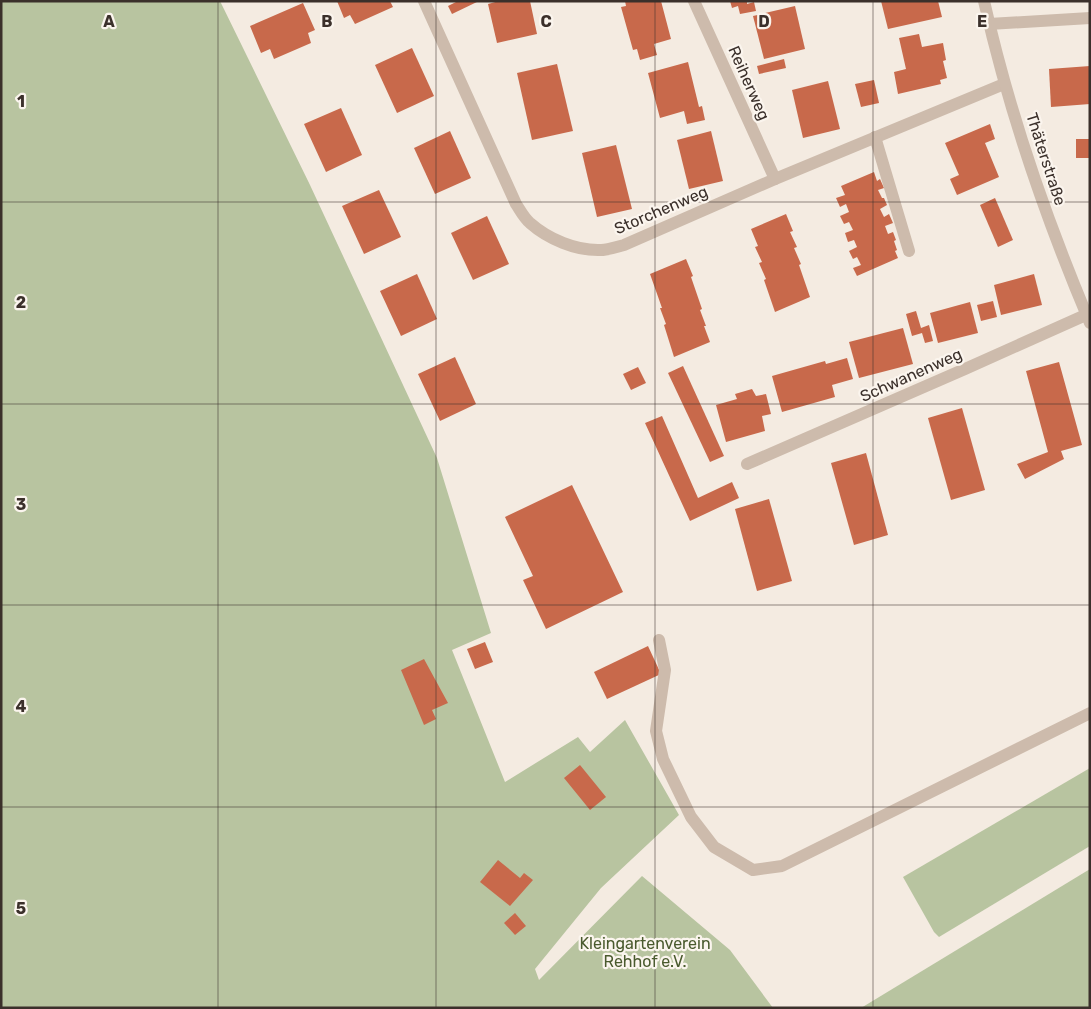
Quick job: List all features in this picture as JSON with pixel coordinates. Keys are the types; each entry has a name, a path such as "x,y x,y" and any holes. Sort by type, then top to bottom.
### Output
{"street":[{"name":"Storchenweg","path":"424,1 516,204 529,222 548,235 565,244 582,249 601,250 624,245 775,179 1004,84"},
{"name":"Reiherweg","path":"694,1 775,179"},
{"name":"Thäterstraße","path":"984,1 1004,84 1038,191 1064,263 1089,317"},
{"path":"989,24 1090,18"},
{"path":"875,138 909,251"},
{"name":"Schwanenweg","path":"747,464 1089,317"},
{"path":"658,640 665,670 656,731 663,758 691,817 714,847 753,870 782,866 1090,713"}],"green space":[{"name":"Kleingartenverein Rehhof e.V.","path":"1,1 220,1 310,185 437,458 491,633 452,650 505,782 578,737 590,752 625,720 679,815 601,888 535,969 539,980 642,876 730,950 773,1008 1,1008"},
{"path":"1090,768 1090,846 939,937 934,932 903,877"},
{"path":"1090,869 1090,1008 861,1008"}],"building":[{"path":"337,1 390,1 393,7 355,24 350,15 344,18"},
{"path":"458,1 479,1 452,14 448,6"},
{"path":"499,1 530,1 537,34 497,43 488,4"},
{"path":"625,1 661,1 671,39 654,44 657,55 640,60 637,49 633,50 621,7 626,6"},
{"path":"730,1 747,1 747,4 754,2 756,11 740,14 738,6 732,8"},
{"path":"881,1 938,1 942,17 888,29"},
{"path":"303,3 315,30 308,33 311,43 274,59 270,49 261,53 250,26"},
{"path":"795,6 805,49 764,59 753,16"},
{"path":"919,34 922,47 943,43 946,60 943,61 947,78 940,80 941,84 898,94 894,72 906,69 899,38"},
{"path":"412,48 434,96 397,113 375,65"},
{"path":"784,59 786,68 759,74 757,66"},
{"path":"688,62 699,107 702,106 705,120 687,124 684,111 660,118 648,73"},
{"path":"557,64 573,131 532,140 517,73"},
{"path":"1090,66 1090,104 1051,107 1049,69"},
{"path":"874,80 879,103 861,107 855,84"},
{"path":"828,81 840,129 803,138 792,90"},
{"path":"341,108 362,155 326,172 304,124"},
{"path":"990,124 995,139 985,143 999,177 957,195 950,179 959,175 945,143"},
{"path":"450,131 471,178 435,194 414,148"},
{"path":"711,131 723,181 689,189 677,140"},
{"path":"1076,139 1090,139 1090,158 1076,158"},
{"path":"616,145 632,209 597,217 582,153"},
{"path":"874,172 877,181 880,179 884,188 878,190 887,205 880,209 884,217 889,214 893,223 885,226 888,234 893,232 896,240 894,241 897,250 895,251 898,258 857,276 853,268 861,265 857,257 853,259 849,251 857,247 854,240 848,242 845,233 853,230 849,222 844,224 840,216 849,212 846,204 840,207 836,198 845,195 841,186"},
{"path":"379,190 401,237 364,254 342,206"},
{"path":"995,198 1013,240 998,247 980,205"},
{"path":"786,214 793,231 790,232 797,247 794,248 801,264 799,265 810,297 775,312 764,280 766,279 759,263 762,262 755,247 758,246 751,229"},
{"path":"487,216 509,264 473,280 451,233"},
{"path":"686,259 693,276 691,277 702,309 700,310 710,342 674,357 664,325 666,324 660,308 662,308 650,274"},
{"path":"417,274 437,319 401,336 380,291"},
{"path":"1034,274 1042,305 1001,315 994,285"},
{"path":"993,301 997,317 981,321 977,305"},
{"path":"970,302 978,333 938,343 930,313"},
{"path":"916,311 921,328 929,325 933,341 925,343 922,333 912,336 906,314"},
{"path":"903,328 913,364 859,378 849,342"},
{"path":"455,357 476,404 440,421 418,374"},
{"path":"847,358 853,379 832,385 835,397 782,412 772,376 825,361 826,364"},
{"path":"1059,362 1082,445 1061,451 1064,459 1025,479 1017,464 1048,452 1026,371"},
{"path":"683,366 724,456 710,462 668,373"},
{"path":"638,367 646,383 631,390 623,374"},
{"path":"752,389 756,396 766,394 771,414 762,416 765,431 726,442 716,405 737,399 735,394"},
{"path":"962,408 985,490 951,500 928,418"},
{"path":"662,416 698,498 732,482 739,498 690,521 645,423"},
{"path":"866,453 888,535 854,545 831,463"},
{"path":"572,485 623,592 546,629 523,580 533,576 505,517"},
{"path":"769,499 792,581 757,591 735,509"},
{"path":"485,642 493,662 475,669 467,649"},
{"path":"648,646 661,674 607,699 594,672"},
{"path":"424,659 448,703 432,710 436,719 424,725 401,670"},
{"path":"580,765 606,797 590,810 564,778"},
{"path":"498,860 520,878 524,873 533,880 510,906 480,882"},
{"path":"515,913 526,926 515,935 504,923"}]}
